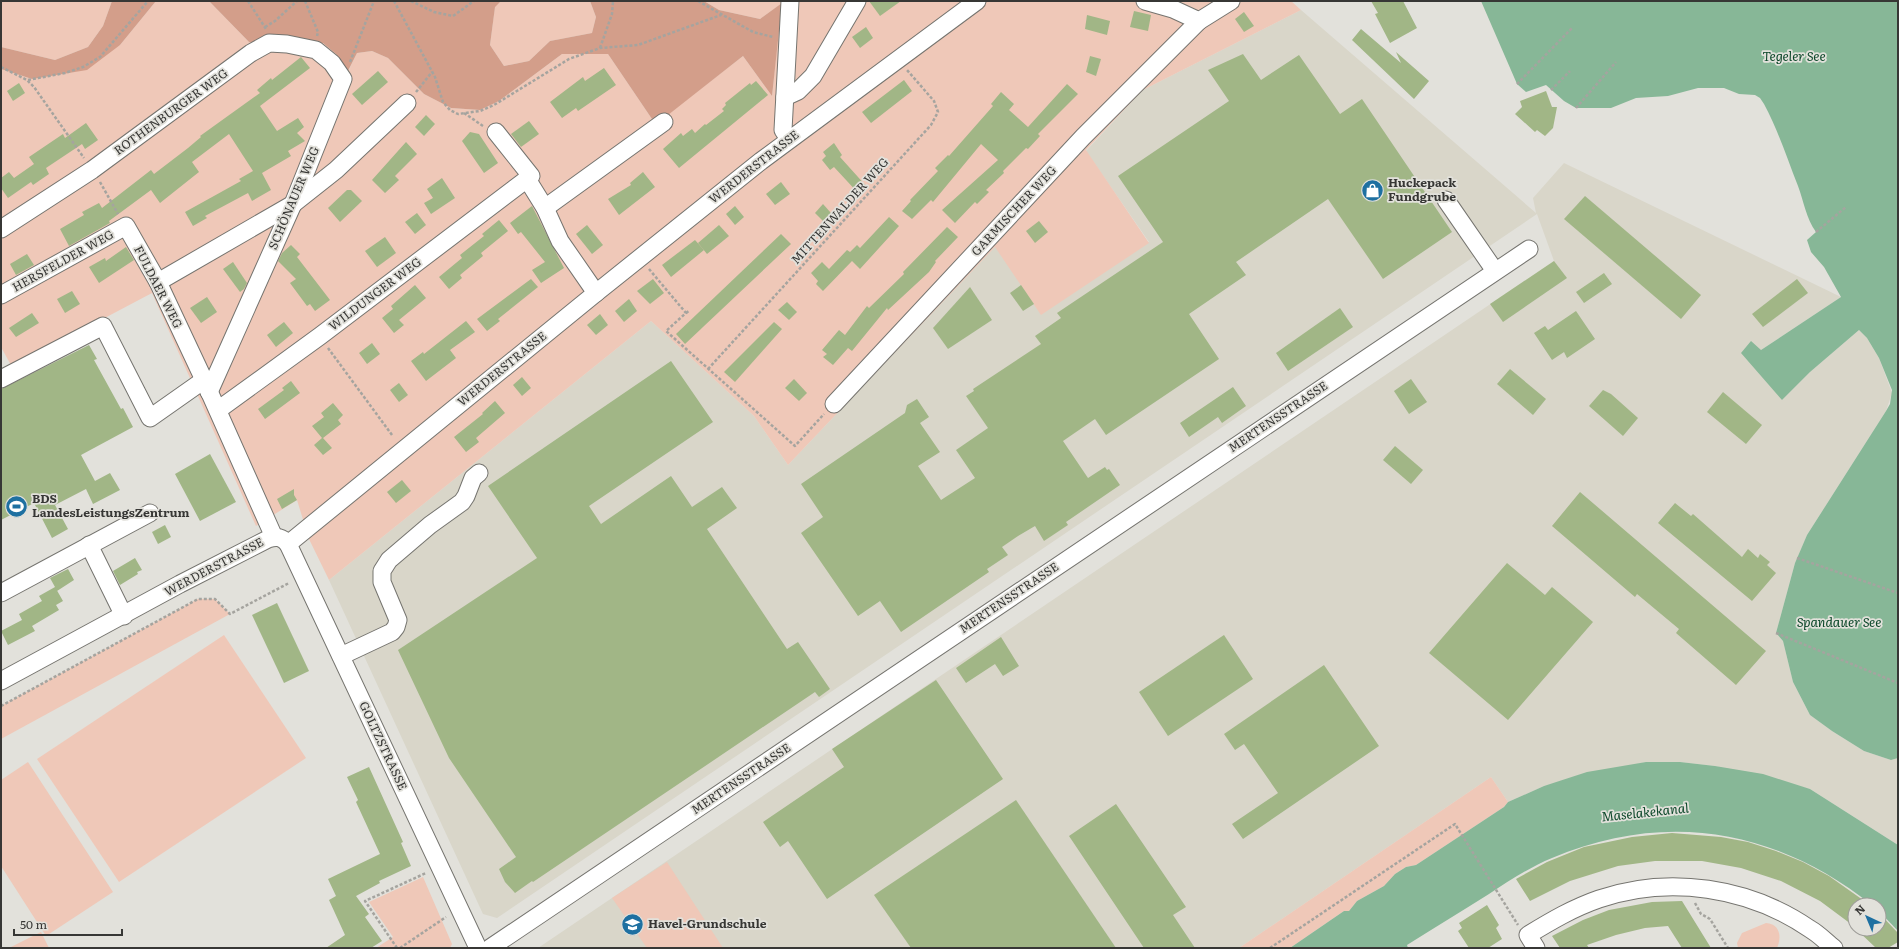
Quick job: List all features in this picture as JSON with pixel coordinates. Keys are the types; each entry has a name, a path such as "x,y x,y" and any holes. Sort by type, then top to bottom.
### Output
{"street":[{"path":"789,139 783,130 790,1"},
{"path":"785,97 798,91 813,76 857,1"},
{"name":"WERDERSTRASSE","path":"1,681 124,616 184,582 281,540 596,293 789,139 898,61 977,1"},
{"path":"1145,1 1174,9 1198,21"},
{"name":"GARMISCHER WEG","path":"834,404 1083,137 1198,21 1231,1"},
{"path":"267,35 287,44 316,50 332,63 343,79"},
{"name":"ROTHENBURGER WEG","path":"1,229 92,170 252,53 267,35"},
{"name":"SCHÖNAUER WEG","path":"207,386 293,204 343,79"},
{"path":"158,282 293,204 336,170 406,103"},
{"path":"545,208 664,122"},
{"path":"496,132 529,177 560,241 596,293"},
{"name":"WILDUNGER WEG","path":"218,410 320,336 529,177"},
{"path":"1446,200 1495,271"},
{"name":"FULDAER WEG","path":"126,226 158,282 281,540"},
{"name":"HERSFELDER WEG","path":"1,295 126,226"},
{"name":"MERTENSSTRASSE","path":"490,948 1529,248"},
{"path":"1,379 103,326 150,418 207,386"},
{"path":"341,656 395,629 398,620 382,582 383,567 430,525 462,502 473,478 479,473"},
{"path":"1,593 150,513"},
{"name":"GOLTZSTRASSE","path":"281,540 341,656 478,948"},
{"path":"89,545 124,616"},
{"path":"1528,936 1566,913 1599,899 1643,889 1686,887 1740,896 1761,903 1811,929 1834,948"}],"path":[{"path":"27,80 65,73 100,57 148,1"},
{"path":"248,1 267,35"},
{"path":"267,35 275,21 297,1"},
{"path":"305,1 318,32 316,50"},
{"path":"343,79 374,1"},
{"path":"394,1 432,72 443,102 450,110 458,114 480,111 494,105 569,59 600,48 638,45 722,15"},
{"path":"411,1 434,12 452,16 474,1"},
{"path":"600,48 612,14 613,1"},
{"path":"698,1 753,32 788,40"},
{"path":"1517,84 1573,27"},
{"name":"MITTENWALDER WEG","path":"708,369 931,125 938,112 934,101 898,61"},
{"path":"1576,108 1616,62"},
{"path":"1,67 27,80 92,170 126,226"},
{"path":"1551,90 1570,71"},
{"path":"406,103 432,72"},
{"path":"463,113 477,123 496,132"},
{"path":"1816,232 1846,207"},
{"path":"640,258 686,313"},
{"path":"690,310 666,331 794,446 834,404"},
{"path":"320,336 392,435"},
{"path":"1797,558 1898,593"},
{"path":"1,706 198,599 215,599 230,614 289,583"},
{"path":"1776,633 1898,682"},
{"path":"1270,948 1455,824 1528,936"},
{"path":"397,948 365,901 426,873"},
{"path":"1686,887 1702,914 1710,919 1728,948"},
{"path":"400,948 446,917"}],"shaded area":[{"path":"1,1 112,1 103,26 88,47 55,60 1,47"},
{"path":"112,1 156,1 120,45 87,70 32,79 1,69 1,47 55,60 88,47 103,26"},
{"path":"156,1 209,1 249,42 323,43 336,54 341,63 345,78 357,53 372,51 388,58 424,94 451,108 480,110 499,101 562,54 608,54 652,119 667,115 743,56 772,96 781,4 760,19 719,10 704,1 1291,1 1301,10 1143,90 1086,150 1149,243 1041,315 995,247 788,465 754,416 651,321 329,580 309,539 297,500 256,526 152,293 12,367 1,347 1,69 32,79 120,45"},
{"path":"209,1 501,1 495,7 490,45 504,66 529,61 550,41 592,33 596,17 590,1 704,1 719,10 760,19 782,3 772,96 743,56 668,115 668,117 652,119 608,54 562,54 499,101 480,110 451,108 424,94 388,58 372,51 357,53 344,79 341,63 336,54 323,43 249,42"},
{"path":"501,1 590,1 596,17 592,33 550,41 529,61 504,66 490,45 495,6"},
{"path":"1301,10 1536,213 1533,198 1564,163 1841,297 1761,350 1782,400 1811,371 1859,330 1867,338 1879,358 1892,393 1886,411 1807,535 1795,563 1776,633 1783,641 1793,682 1810,715 1864,751 1891,760 1898,758 1898,845 1810,789 1715,766 1680,762 1646,762 1544,786 1508,802 1491,777 1239,948 538,948 1554,261 1537,214 497,918 483,914 329,580 651,321 754,416 788,465 995,247 1149,242 1086,151 1143,90"},
{"path":"198,599 215,599 230,614 1,739 1,706"},
{"path":"224,635 306,758 119,882 37,759"},
{"path":"28,762 113,892 46,936 1,866 1,780"},
{"path":"1491,777 1508,802 1504,807 1416,865 1406,867 1395,874 1384,886 1357,901 1349,911 1344,911 1290,948 1239,948"},
{"path":"667,862 723,948 647,948 612,898"},
{"path":"423,877 452,944 450,948 376,948 393,937 369,902"},
{"path":"1766,923 1777,928 1779,932 1779,944 1777,948 1738,948 1737,943 1742,933"},
{"path":"41,932 49,948 9,948"}],"water":[{"path":"1481,1 1898,1 1898,758 1891,760 1864,751 1810,715 1793,682 1783,641 1776,633 1795,563 1807,535 1886,411 1890,404 1892,390 1879,358 1867,338 1859,330 1810,372 1782,400 1741,353 1751,341 1761,350 1841,297 1824,267 1811,252 1807,240 1816,232 1807,216 1798,186 1778,134 1764,104 1760,98 1755,95 1739,94 1724,88 1698,88 1668,96 1636,98 1611,108 1576,108 1564,101 1546,85 1526,92 1517,84"},
{"name":"Maselakekanal","path":"1646,762 1680,762 1763,774 1810,789 1898,845 1898,931 1887,919 1887,897 1861,897 1835,879 1798,859 1759,844 1719,835 1678,832 1637,834 1595,843 1552,858 1512,879 1407,945 1408,948 1290,948 1344,911 1349,911 1357,901 1384,886 1395,874 1406,867 1416,865 1504,807 1508,802 1544,786 1587,772"}],"building":[{"path":"869,1 901,1 880,16"},
{"path":"1371,1 1403,1 1417,28 1390,43 1375,14 1378,13"},
{"path":"1134,11 1151,15 1148,31 1130,27"},
{"path":"1244,12 1254,26 1244,32 1235,19"},
{"path":"1087,15 1110,21 1107,35 1085,29"},
{"path":"866,27 873,38 860,48 852,37"},
{"path":"1361,29 1401,63 1396,52 1429,81 1414,99 1352,40"},
{"path":"1243,54 1261,80 1299,55 1340,114 1362,99 1452,232 1383,279 1328,199 1236,262 1246,275 1189,314 1219,359 1106,435 1095,419 1063,441 1088,478 1105,467 1107,470 1109,469 1120,485 1066,522 1068,525 1044,541 1035,526 1018,536 1002,547 1008,555 987,569 989,572 901,632 880,601 858,616 801,533 823,517 801,484 905,413 907,405 917,399 929,417 920,423 940,452 918,466 941,500 975,478 956,450 988,428 966,396 974,391 973,389 1041,344 1035,336 1061,318 1057,313 1163,242 1118,176 1229,101 1208,70"},
{"path":"1090,56 1101,59 1096,76 1086,72"},
{"path":"301,57 310,68 260,106 277,131 298,118 304,127 297,133 305,141 288,151 291,156 262,173 271,190 252,201 248,193 205,216 207,218 193,226 185,212 241,181 239,179 253,171 229,134 192,162 199,172 160,203 151,190 109,221 110,223 69,246 60,229 84,215 82,212 99,203 102,208 151,170 154,174 188,148 201,137 200,136 260,93 257,90 271,78 272,80"},
{"path":"604,68 616,85 578,111 576,108 562,118 550,102 583,77 585,81"},
{"path":"378,71 388,82 362,105 352,94"},
{"path":"904,80 912,91 871,123 862,112"},
{"path":"756,81 768,95 679,168 663,149 681,133 683,136 692,129 695,133 705,124 706,125 724,111 722,109 726,105 725,103 750,83 751,85"},
{"path":"19,83 25,93 13,101 7,91"},
{"path":"1067,84 1078,94 1038,134 1040,136 1028,149 1026,148 1003,171 1004,173 986,190 989,192 977,204 975,202 955,223 942,210 998,160 981,144 933,202 931,200 912,219 902,211 911,201 910,200 938,171 935,168 948,155 949,156 993,106 991,104 1001,92 1014,104 1009,110 1028,127"},
{"path":"1546,91 1552,107 1557,107 1553,128 1545,136 1537,130 1535,132 1515,114 1522,107 1520,101"},
{"path":"426,115 435,124 424,136 415,127"},
{"path":"529,121 539,134 521,147 511,134"},
{"path":"86,123 98,140 85,149 82,144 46,168 49,174 33,185 31,182 8,198 1,188 1,178 9,172 14,178 34,164 29,157 63,134 65,138"},
{"path":"470,132 479,134 498,163 484,173 462,141"},
{"path":"406,142 417,154 395,176 399,180 385,193 372,180"},
{"path":"834,143 842,155 840,157 867,187 859,194 834,167 830,170 822,160 826,156 823,152"},
{"path":"643,172 655,187 619,215 608,199 631,185 630,183"},
{"path":"442,178 455,198 431,214 424,203 433,198 427,189"},
{"path":"781,182 790,194 775,205 766,194"},
{"path":"347,190 351,190 362,201 340,222 328,208"},
{"path":"1585,196 1701,295 1681,319 1564,219"},
{"path":"823,204 831,213 823,221 815,213"},
{"path":"532,206 564,268 541,283 532,270 545,262 521,232 518,234 510,223"},
{"path":"735,206 744,217 735,225 726,214"},
{"path":"417,213 426,225 415,234 405,222"},
{"path":"889,217 899,226 860,269 852,261 823,291 816,284 818,281 811,273 822,262 829,269 847,250 850,252 857,245 860,248"},
{"path":"499,220 508,231 481,253 483,256 460,275 462,278 449,289 439,277 462,258 460,255 484,236 482,234"},
{"path":"1039,221 1048,232 1035,243 1026,231"},
{"path":"587,225 603,245 592,254 576,234"},
{"path":"719,225 729,236 707,254 698,243"},
{"path":"947,227 958,237 935,261 936,262 929,272 888,310 887,308 852,351 848,348 833,365 823,357 827,354 822,350 839,330 845,335 867,306 869,308 904,274 903,272"},
{"path":"781,234 791,244 685,344 676,334"},
{"path":"385,237 396,253 377,267 365,251"},
{"path":"695,240 704,250 671,277 662,265"},
{"path":"291,245 300,254 297,257 330,300 315,311 310,304 307,306 290,283 296,279 278,261 282,253"},
{"path":"126,247 134,260 99,283 89,267 105,258 106,261"},
{"path":"27,254 34,265 16,275 10,264"},
{"path":"1554,261 1567,278 1503,322 1490,304"},
{"path":"233,262 247,283 244,289 240,292 223,269"},
{"path":"1604,273 1612,284 1584,303 1576,292"},
{"path":"531,279 538,287 498,319 500,321 487,331 477,319"},
{"path":"653,279 664,293 650,304 637,291"},
{"path":"1797,279 1808,293 1763,327 1752,314"},
{"path":"415,285 426,298 399,320 404,325 394,333 382,318 393,309 391,306"},
{"path":"1021,285 1034,304 1023,311 1010,293"},
{"path":"970,287 992,320 948,349 933,328"},
{"path":"72,291 80,304 65,313 57,299"},
{"path":"207,297 217,312 201,323 190,308"},
{"path":"629,299 637,311 624,322 615,311"},
{"path":"787,302 797,312 789,320 778,310"},
{"path":"1340,308 1353,327 1288,371 1276,353"},
{"path":"1576,311 1595,339 1567,358 1564,352 1552,360 1534,333 1545,326 1548,330"},
{"path":"32,313 39,323 16,337 9,328"},
{"path":"600,314 608,325 596,335 587,325"},
{"path":"466,321 475,332 450,350 456,358 426,381 411,361 423,352 424,354"},
{"path":"284,322 293,333 276,347 267,335"},
{"path":"774,322 782,329 735,382 724,372"},
{"path":"372,343 380,354 367,364 359,353"},
{"path":"89,345 97,359 94,360 121,409 123,408 133,427 81,455 95,481 110,473 120,490 93,504 86,489 55,505 68,529 52,538 34,503 1,520 1,389"},
{"path":"671,361 713,422 589,506 601,524 671,476 692,507 722,487 737,508 707,529 787,649 798,642 830,689 819,697 815,692 515,893 505,882 499,869 516,857 449,758 398,650 537,558 488,486"},
{"path":"1510,369 1546,399 1533,415 1497,384"},
{"path":"522,377 531,388 522,396 513,385"},
{"path":"794,379 807,393 799,401 785,388"},
{"path":"1411,379 1427,402 1409,414 1394,391"},
{"path":"291,381 300,393 265,419 258,409 284,390 282,388"},
{"path":"399,383 408,395 399,402 390,390"},
{"path":"1233,387 1246,406 1222,423 1218,417 1189,437 1180,423"},
{"path":"1603,390 1611,394 1638,418 1623,436 1589,406"},
{"path":"1723,392 1762,425 1746,444 1707,412"},
{"path":"495,401 505,413 476,438 479,442 466,452 454,437 483,414 482,413"},
{"path":"333,403 343,415 338,420 341,424 323,438 332,448 323,455 314,445 322,438 312,426 324,417 321,413"},
{"path":"1395,446 1423,470 1411,484 1383,460"},
{"path":"210,454 236,502 200,521 175,474"},
{"path":"402,480 411,491 396,503 387,492"},
{"path":"294,489 294,495 297,500 282,509 277,499"},
{"path":"1580,492 1766,651 1736,685 1676,633 1679,629 1637,594 1635,597 1552,526"},
{"path":"1675,503 1691,516 1693,514 1742,557 1748,549 1758,558 1760,554 1770,562 1767,565 1776,573 1752,601 1658,523"},
{"path":"165,525 171,537 158,544 152,532"},
{"path":"135,558 142,570 120,585 113,571"},
{"path":"1507,563 1545,595 1552,587 1593,622 1508,720 1429,653"},
{"path":"68,569 74,580 57,591 63,601 56,605 59,610 32,626 35,631 8,645 1,631 22,620 19,614 42,601 39,596 55,587 50,578"},
{"path":"277,603 309,671 284,683 252,615"},
{"path":"1224,635 1253,679 1168,736 1139,692"},
{"path":"1001,637 1019,666 1003,676 995,664 966,683 956,668"},
{"path":"1324,665 1379,746 1243,839 1232,824 1278,793 1244,744 1235,750 1224,734"},
{"path":"936,680 1003,779 827,899 788,841 780,847 763,822 844,767 832,749"},
{"path":"369,767 403,842 401,843 411,866 379,881 380,883 356,896 369,914 365,917 382,941 371,948 326,948 345,935 329,900 336,896 328,879 380,854 356,802 358,800 347,777"},
{"path":"1016,800 1116,948 911,948 874,895"},
{"path":"1116,804 1186,907 1173,915 1195,948 1144,948 1069,836"},
{"path":"1672,833 1721,837 1748,842 1803,862 1829,876 1859,897 1847,897 1847,921 1820,901 1781,881 1741,868 1702,861 1655,861 1618,866 1570,881 1530,901 1516,879 1547,862 1584,847 1632,837"},
{"path":"1682,901 1711,948 1682,948 1668,926 1645,928 1616,935 1587,945 1589,948 1560,948 1552,936 1583,920 1609,910 1652,902"},
{"path":"1487,905 1499,925 1496,928 1502,939 1488,948 1469,948 1458,931 1462,928 1459,923"},
{"path":"1887,921 1898,933 1898,942 1888,948 1876,948 1864,937 1887,937"}],"place":[{"name":"Huckepack Fundgrube","path":"1373,190"},
{"name":"BDS LandesLeistungsZentrum","path":"17,506"},
{"name":"Havel-Grundschule","path":"632,924"}],"water label":[{"name":"Tegeler See","path":"1794,56"},
{"name":"Spandauer See","path":"1839,622"}]}
